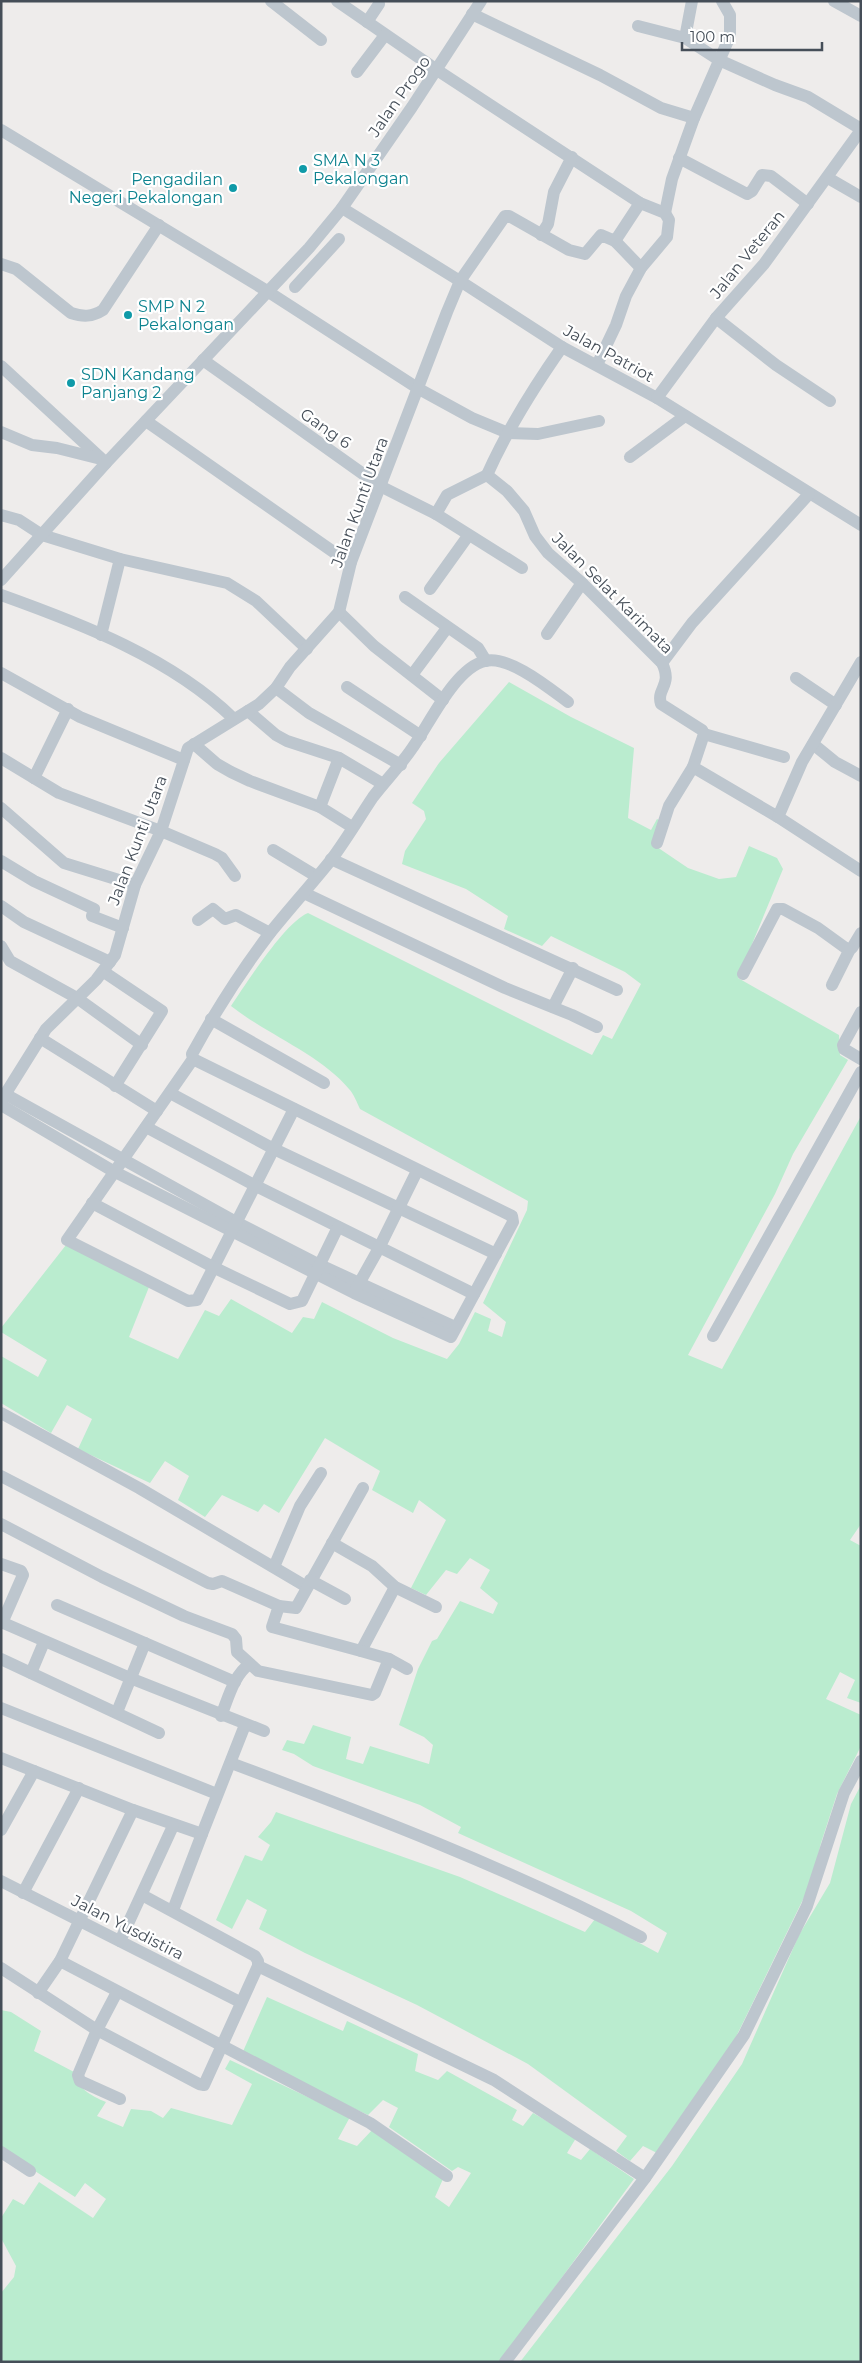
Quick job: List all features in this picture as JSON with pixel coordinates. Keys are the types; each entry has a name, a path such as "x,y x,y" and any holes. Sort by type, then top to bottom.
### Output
{"street":[{"path":"270,1 321,40"},
{"path":"337,1 437,70 640,203 665,213 669,220 667,237 641,268 626,296 616,325 597,364"},
{"name":"Jalan Progo","path":"1,580 42,535 103,461 146,421 309,248 342,208 437,70 481,1"},
{"path":"685,38 692,1"},
{"path":"665,213 672,179 679,158 694,118 730,36 731,22 722,1"},
{"path":"834,1 861,16"},
{"path":"367,22 379,4"},
{"path":"472,14 600,75 661,108 694,118"},
{"path":"638,26 685,38 719,60 775,85 808,97 860,133"},
{"path":"357,72 385,35"},
{"path":"1,130 267,291 419,389 472,418 508,433 538,434 598,421"},
{"name":"Jalan Veteran","path":"657,398 716,318 764,264 860,133"},
{"path":"572,157 554,192 548,224 541,235 581,254 587,252 601,234 615,241 641,268"},
{"path":"679,158 747,194 752,191 762,175 771,176 808,204"},
{"path":"828,178 861,197"},
{"path":"615,241 640,203"},
{"name":"Jalan Patriot","path":"342,208 562,347 597,364 657,398 861,525"},
{"name":"Jalan Kunti Utara","path":"4,1093 40,1038 107,967 117,950 135,885 161,830 188,748 248,712 276,688 339,612 352,562 460,281 505,216 509,216 541,235"},
{"path":"1,264 16,269 71,312 81,316 95,315 103,310 159,225"},
{"path":"295,287 339,239"},
{"path":"309,248 321,260"},
{"path":"716,318 776,365 830,401"},
{"path":"436,514 447,495 487,475 508,433 539,380 562,347"},
{"name":"Gang 6","path":"202,360 380,486 436,514 468,536 522,568"},
{"path":"1,366 103,461"},
{"path":"630,457 685,416"},
{"path":"146,421 335,553 352,562"},
{"path":"1,432 32,445 57,448 103,461"},
{"name":"Jalan Selat Karimata","path":"487,475 507,491 524,511 535,536 548,554 582,582 662,663 667,678 660,697 661,704 702,730 704,734"},
{"path":"662,663 692,623 809,494"},
{"path":"1,515 19,520 42,535 120,559 227,583 256,601 307,649"},
{"path":"430,589 468,536"},
{"path":"101,635 120,559"},
{"path":"547,634 582,582"},
{"path":"1,595 101,635 148,658 188,680 234,719"},
{"path":"405,597 478,648 486,660"},
{"path":"339,612 374,646 443,700"},
{"path":"412,675 447,628"},
{"path":"294,1109 199,1298 191,1302 67,1240 117,1165 170,1093 192,1059 192,1054 211,1019 270,933 331,860 352,827 383,784 401,765 443,700 462,676 478,663 486,660 508,664 540,681 568,702"},
{"path":"778,817 802,762 861,662"},
{"path":"1,673 80,717 184,760"},
{"path":"796,678 836,705"},
{"path":"347,687 421,736"},
{"path":"276,688 309,713 401,765"},
{"path":"34,778 68,710"},
{"path":"248,712 276,735 287,741 339,758 383,784"},
{"path":"658,843 669,806 693,767 704,734 784,757"},
{"path":"194,744 217,764 237,775 320,807 352,827"},
{"path":"813,744 835,762 861,776"},
{"path":"1,758 59,792 161,830 216,854 222,858 235,876"},
{"path":"320,807 339,758"},
{"path":"693,767 778,817 861,870"},
{"path":"1,808 64,863 135,885"},
{"path":"273,850 316,876"},
{"path":"331,860 573,968 617,990"},
{"path":"1,861 34,881 94,909 92,916 123,928"},
{"path":"304,893 504,988 597,1027"},
{"path":"1,906 24,922 107,967 162,1011 115,1086"},
{"path":"743,974 774,912 780,908 818,928 841,947 850,949"},
{"path":"198,920 213,909 225,919 236,915 270,933"},
{"path":"832,985 850,949 861,933"},
{"path":"1,946 10,961 77,998 142,1045"},
{"path":"553,1007 573,968"},
{"path":"861,1012 843,1045 844,1049 861,1059"},
{"path":"211,1019 324,1083"},
{"path":"40,1038 158,1111"},
{"path":"4,1093 117,1165 234,1226 357,1288 456,1327 513,1222 512,1216 192,1059"},
{"path":"713,1336 861,1072"},
{"path":"170,1093 274,1149 496,1254"},
{"path":"146,1127 256,1186 474,1294"},
{"path":"357,1288 417,1171"},
{"path":"92,1203 215,1268 292,1304 302,1301 338,1227"},
{"path":"1,1413 139,1488 274,1567 308,1584 345,1599"},
{"path":"274,1567 300,1506 321,1473"},
{"path":"1,1476 208,1583 213,1584 222,1581 279,1606 296,1608 363,1488"},
{"path":"1,1524 184,1616 232,1634 236,1639 237,1652 258,1671 372,1695 375,1693 389,1659"},
{"path":"332,1543 372,1566 395,1587 436,1607"},
{"path":"1,1564 22,1574 2,1622 44,1642 221,1716 264,1731"},
{"path":"361,1651 395,1587"},
{"path":"57,1605 235,1682"},
{"path":"279,1606 272,1627 389,1659 407,1669"},
{"path":"32,1673 44,1642"},
{"path":"117,1712 145,1643"},
{"path":"1,1659 160,1733"},
{"path":"221,1716 235,1682 250,1664"},
{"path":"1,1708 217,1794"},
{"path":"173,1910 245,1725"},
{"path":"1,1758 173,1826 202,1834"},
{"path":"505,2362 645,2178 744,2035 807,1906 844,1793 861,1762"},
{"path":"230,1763 461,1854 560,1897 641,1937"},
{"path":"1,1830 6,1811 34,1771"},
{"path":"23,1893 79,1788"},
{"path":"38,1993 60,1961 133,1810"},
{"path":"120,1940 173,1826"},
{"name":"Jalan Yusdistira","path":"1,1881 240,2002"},
{"path":"1,1968 97,2030 202,2085 206,2084 240,2002 258,1966 258,1960 255,1956 173,1910 142,1895"},
{"path":"60,1961 370,2123 447,2176"},
{"path":"258,1966 494,2080 645,2178"},
{"path":"117,1992 97,2030 79,2073 79,2079 90,2087 120,2099"},
{"path":"1,2152 30,2170"}],"green space":[{"path":"509,682 571,717 634,748 628,818 651,830 657,819 661,821 654,845 688,868 719,879 736,877 749,846 777,858 783,869 738,978 839,1035 840,1055 848,1060 793,1154 775,1194 688,1355 722,1369 861,1116 861,1524 850,1540 861,1546 861,1703 847,1698 855,1680 840,1672 826,1699 861,1715 861,1746 837,1794 821,1843 811,1883 735,2039 657,2153 643,2146 630,2161 616,2151 627,2136 528,2064 417,2005 305,1953 259,1929 267,1910 247,1899 232,1929 216,1920 245,1855 262,1861 270,1845 258,1837 271,1822 276,1812 460,1877 585,1932 595,1919 658,1953 667,1933 631,1911 458,1833 461,1827 420,1805 313,1766 294,1754 282,1750 287,1740 304,1744 313,1725 351,1737 346,1759 363,1764 370,1746 429,1764 433,1745 424,1737 399,1725 418,1669 432,1641 437,1639 460,1601 493,1614 498,1603 480,1588 490,1570 470,1558 457,1574 446,1570 426,1595 411,1588 446,1520 419,1500 413,1513 372,1490 380,1471 325,1438 279,1513 264,1504 258,1512 222,1495 205,1517 178,1500 189,1476 165,1461 150,1483 78,1449 92,1419 67,1405 51,1433 1,1403 1,1356 38,1377 47,1360 1,1332 1,1328 66,1245 149,1287 129,1337 178,1359 205,1310 219,1316 231,1299 292,1333 303,1317 314,1319 322,1302 393,1338 447,1359 459,1344 475,1312 491,1319 488,1331 502,1337 506,1322 483,1303 527,1210 528,1201 360,1109 351,1091 324,1066 231,1006 277,941 288,928 308,913 592,1055 603,1035 612,1039 641,984 625,972 551,936 542,946 504,929 508,916 466,889 402,864 405,851 426,819 424,811 412,803 439,763"},
{"path":"861,1785 861,2362 520,2362 672,2166 742,2064 799,1935 830,1883 851,1804"},
{"path":"267,1997 343,2031 347,2021 418,2054 415,2071 438,2080 447,2071 517,2110 512,2120 523,2126 533,2113 576,2138 567,2153 581,2160 590,2149 634,2179 500,2362 1,2362 1,2293 14,2277 16,2266 1,2238 1,2218 13,2199 24,2205 39,2182 93,2218 106,2199 85,2183 75,2197 1,2149 1,2010 11,2012 41,2031 34,2051 74,2072 78,2083 85,2091 106,2102 97,2116 123,2127 131,2109 151,2111 163,2118 171,2108 232,2125 252,2084 225,2069 230,2060 350,2117 338,2139 357,2146 373,2129 443,2179 435,2197 449,2207 471,2173 458,2167 452,2171 389,2127 398,2108 383,2100 368,2115 241,2056"}],"place":[{"name":"SMA N 3 Pekalongan","path":"303,169"},
{"name":"Pengadilan Negeri Pekalongan","path":"233,188"},
{"name":"SMP N 2 Pekalongan","path":"128,315"},
{"name":"SDN Kandang Panjang 2","path":"71,383"}]}
